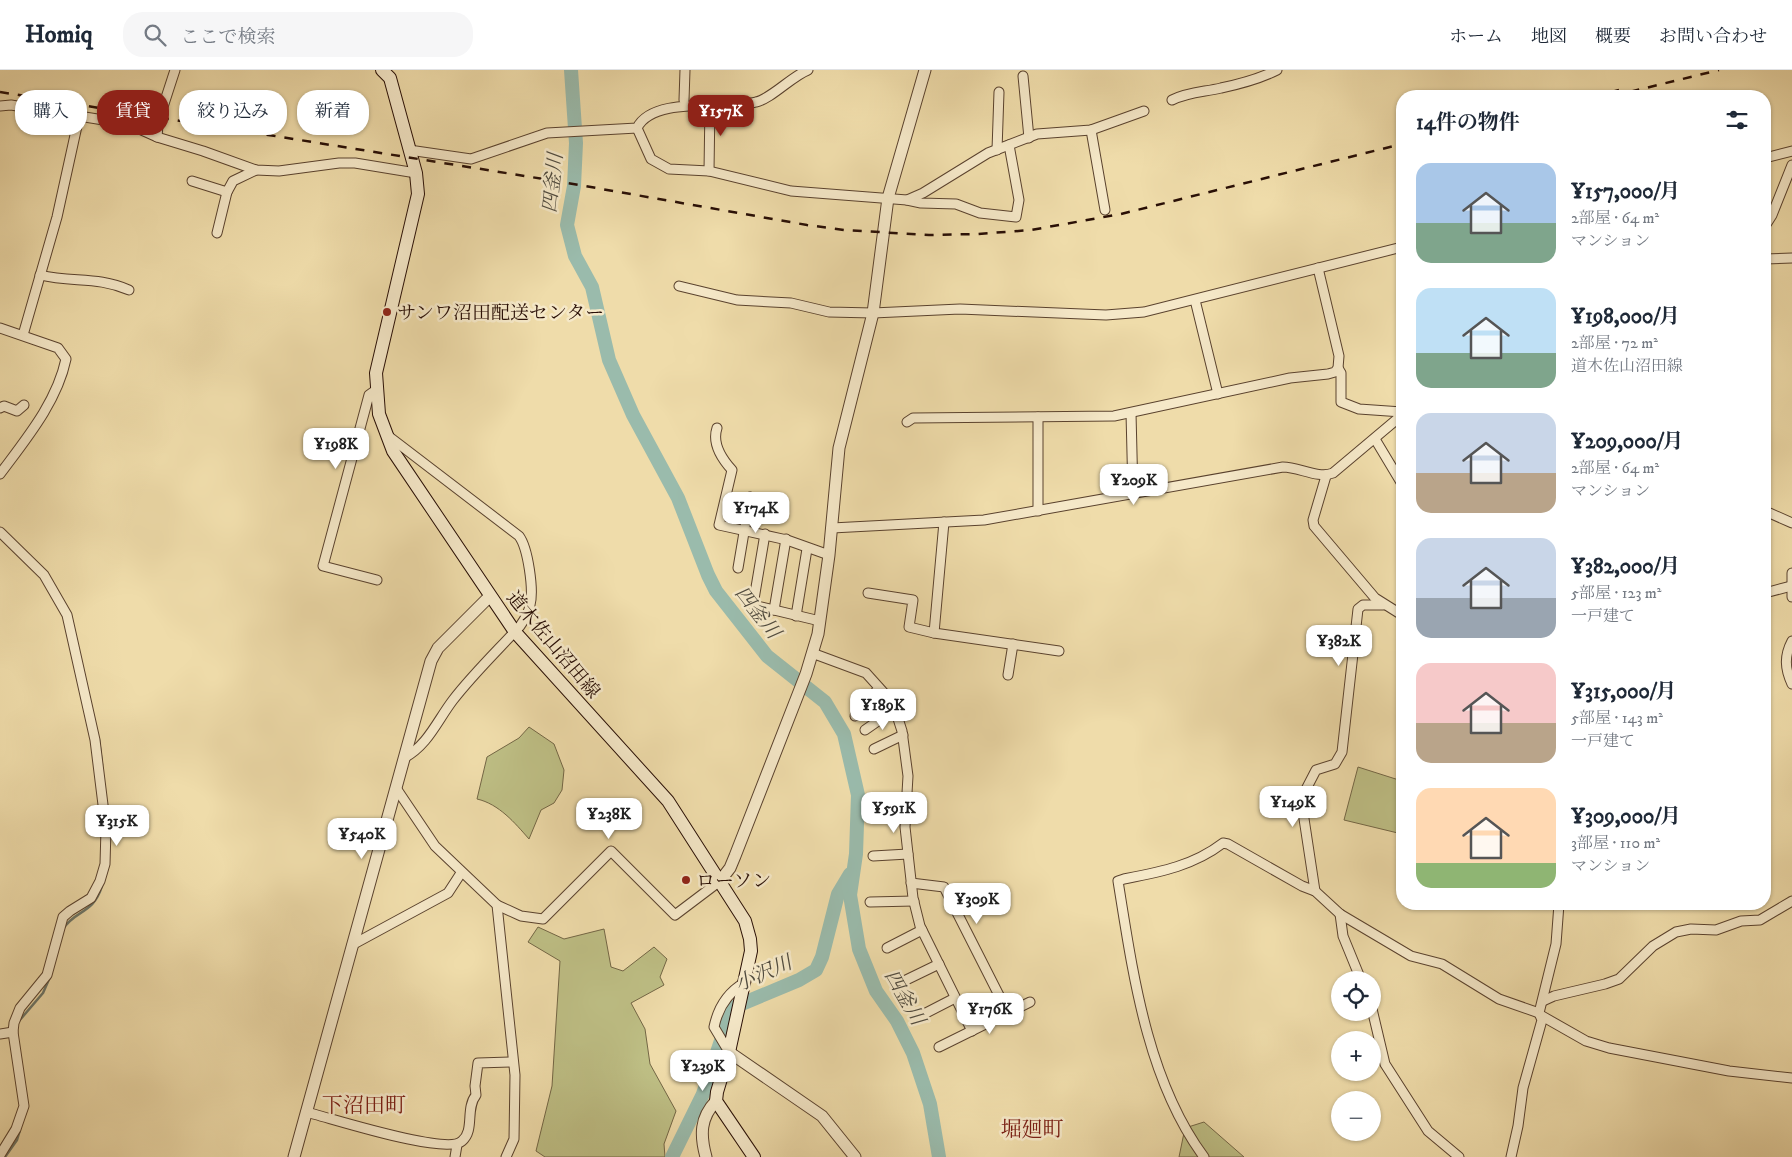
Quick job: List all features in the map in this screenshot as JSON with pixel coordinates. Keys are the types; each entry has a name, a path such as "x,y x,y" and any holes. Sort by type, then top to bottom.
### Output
{"main road":[{"name":"道木佐山沼田線","path":"382,70 390,78 416,173 418,204 376,373 378,414 393,451 489,597 515,632 668,801 720,881 748,929 751,951 728,1050 716,1092 716,1101"},
{"path":"716,1101 754,1157"}],"street":[{"path":"168,90 175,70"},
{"path":"684,100 685,70"},
{"path":"637,128 640,122 650,114 710,104 757,102 808,70"},
{"path":"396,788 428,838 462,873 497,905 522,916 543,919 611,851 675,915 720,881 730,868 806,674 820,621 830,555 839,448 872,313 888,198 925,70"},
{"path":"1172,100 1187,93 1220,88 1261,78 1277,70"},
{"path":"1023,76 1029,138"},
{"path":"997,150 999,92"},
{"path":"709,171 710,104"},
{"path":"0,106 15,106"},
{"path":"907,200 1009,145 1056,131 1090,130 1144,111"},
{"path":"87,118 128,124 157,137 203,150 256,170 279,171 339,163 355,163 416,173"},
{"path":"409,150 471,159 547,133 637,128"},
{"path":"637,128 651,159 670,170 709,171 791,191 888,198 921,203 956,204 980,213 1016,217 1019,200 1009,145"},
{"path":"1090,130 1105,210"},
{"path":"23,335 60,208 75,135"},
{"path":"1771,156 1792,151"},
{"path":"1771,217 1792,165"},
{"path":"217,233 227,192 233,182 256,170"},
{"path":"192,181 227,192"},
{"path":"679,286 736,300 791,304 829,312 872,313 960,309 1106,315 1144,312 1396,248"},
{"path":"1771,258 1792,258"},
{"path":"1318,268 1339,356 1338,368 1341,373 1341,402 1359,409 1396,412"},
{"path":"40,275 62,280 92,279 112,283 129,290"},
{"path":"1195,300 1218,394"},
{"path":"0,328 58,348 66,358 56,385 34,427 0,474"},
{"path":"907,422 913,418 1101,417 1131,413 1290,378 1328,374 1335,372 1338,368"},
{"path":"376,390 369,395 323,566 377,580"},
{"path":"0,408 4,406 17,411 24,405"},
{"path":"1131,413 1133,494"},
{"path":"1038,417 1038,511"},
{"path":"832,528 984,520 1283,467 1292,467 1326,476 1333,473 1376,439 1396,419"},
{"path":"717,428 715,434 721,458 732,470 719,525 765,534 830,555"},
{"path":"385,434 519,536 525,544 531,603 527,615 515,632 454,700 425,742 417,751 404,758"},
{"path":"1376,439 1396,474"},
{"path":"1326,476 1313,520 1314,526 1366,589 1383,604 1396,612"},
{"path":"738,568 750,497"},
{"path":"1771,514 1792,523"},
{"path":"934,633 944,522"},
{"path":"0,532 44,575 67,615 95,740 106,829 105,864 100,881 89,900 70,911 64,918 47,975 20,1008 13,1032 24,1106 16,1128 0,1155"},
{"path":"765,534 753,605 820,621"},
{"path":"774,610 786,540"},
{"path":"796,616 807,548"},
{"path":"1792,573 1792,597"},
{"path":"1771,591 1791,586"},
{"path":"868,593 912,600 909,627 934,633 1059,651"},
{"path":"294,1157 430,661 438,648 489,597"},
{"path":"1315,891 1302,809 1302,795 1316,770 1335,764 1342,752 1358,608 1363,605 1383,604"},
{"path":"1792,642 1786,657 1792,684"},
{"path":"1008,675 1013,644"},
{"path":"812,653 866,673 893,703 903,736 908,776 905,826 914,901 922,930 972,1031"},
{"path":"856,716 879,688"},
{"path":"865,730 895,709"},
{"path":"874,749 903,736"},
{"path":"1204,1157 1189,1136 1163,1078 1147,1030 1128,949 1118,881 1179,867 1209,853 1223,843 1315,891 1340,914 1410,956 1442,964 1499,999 1540,1015 1586,1041 1602,1046 1729,1071 1792,1078"},
{"path":"872,856 908,854"},
{"path":"352,945 448,893 462,873"},
{"path":"911,883 944,887 1008,1013"},
{"path":"870,902 914,901"},
{"path":"1543,1001 1554,996 1618,979 1653,946 1676,932 1691,929 1716,930 1741,921 1760,920 1792,901"},
{"path":"497,905 503,948 512,1062 515,1075 514,1139 506,1157"},
{"path":"1510,1157 1518,1126 1523,1088 1556,944 1559,910"},
{"path":"1340,914 1343,936 1357,971"},
{"path":"887,948 922,930"},
{"path":"906,980 939,964"},
{"path":"744,983 735,988 717,1014 714,1028 728,1050 822,1116 855,1157"},
{"path":"924,1014 955,998"},
{"path":"939,1047 1030,1002"},
{"path":"1375,1021 1385,1064 1428,1131 1459,1157"},
{"path":"0,1034 13,1032"},
{"path":"306,1112 430,1146 457,1145 464,1140 469,1130 471,1101 476,1095 475,1086 478,1063 512,1062"},
{"path":"706,1157 701,1132 708,1110 716,1101"},
{"path":"455,1157 457,1145"}],"green space":[{"path":"529,727 554,744 564,770 562,790 554,803 541,810 529,839 499,810 485,801 477,799 487,757 519,738"},
{"path":"1358,767 1396,779 1396,833 1344,820"},
{"path":"538,927 564,939 604,929 611,967 623,971 654,947 667,959 660,977 664,985 631,1003 645,1029 650,1064 676,1111 664,1144 665,1157 545,1157 536,1151 552,1086 560,961 528,942"},
{"path":"1204,1122 1244,1157 1179,1157 1185,1128"}],"waterway":[{"name":"四釜川","path":"571,70 576,143 574,186 567,225 575,256 592,287 609,360 633,415 678,498 716,591 767,656 825,702 844,734 858,795 856,854 850,895 859,949 876,991 897,1021 913,1053 930,1104 939,1157"},
{"path":"99,740 102,765"},
{"name":"小沢川","path":"672,1157 703,1094 732,1008 799,980 816,970 822,957 838,894 850,874"},
{"path":"63,929 73,918 94,902 102,886"},
{"path":"19,1021 43,993 50,977"},
{"path":"5,1157 17,1140 20,1130"}],"railway":[{"path":"1637,90 1719,70"},
{"path":"0,92 562,182 807,225 844,230 929,235 1031,230 1121,214 1396,145"}],"place":[{"name":"サンワ沼田配送センター","path":"387,312"},
{"name":"ローソン","path":"686,880"}],"district":[{"name":"下沼田町","path":"364,1105"},
{"name":"堀廻町","path":"1032,1129"}]}
